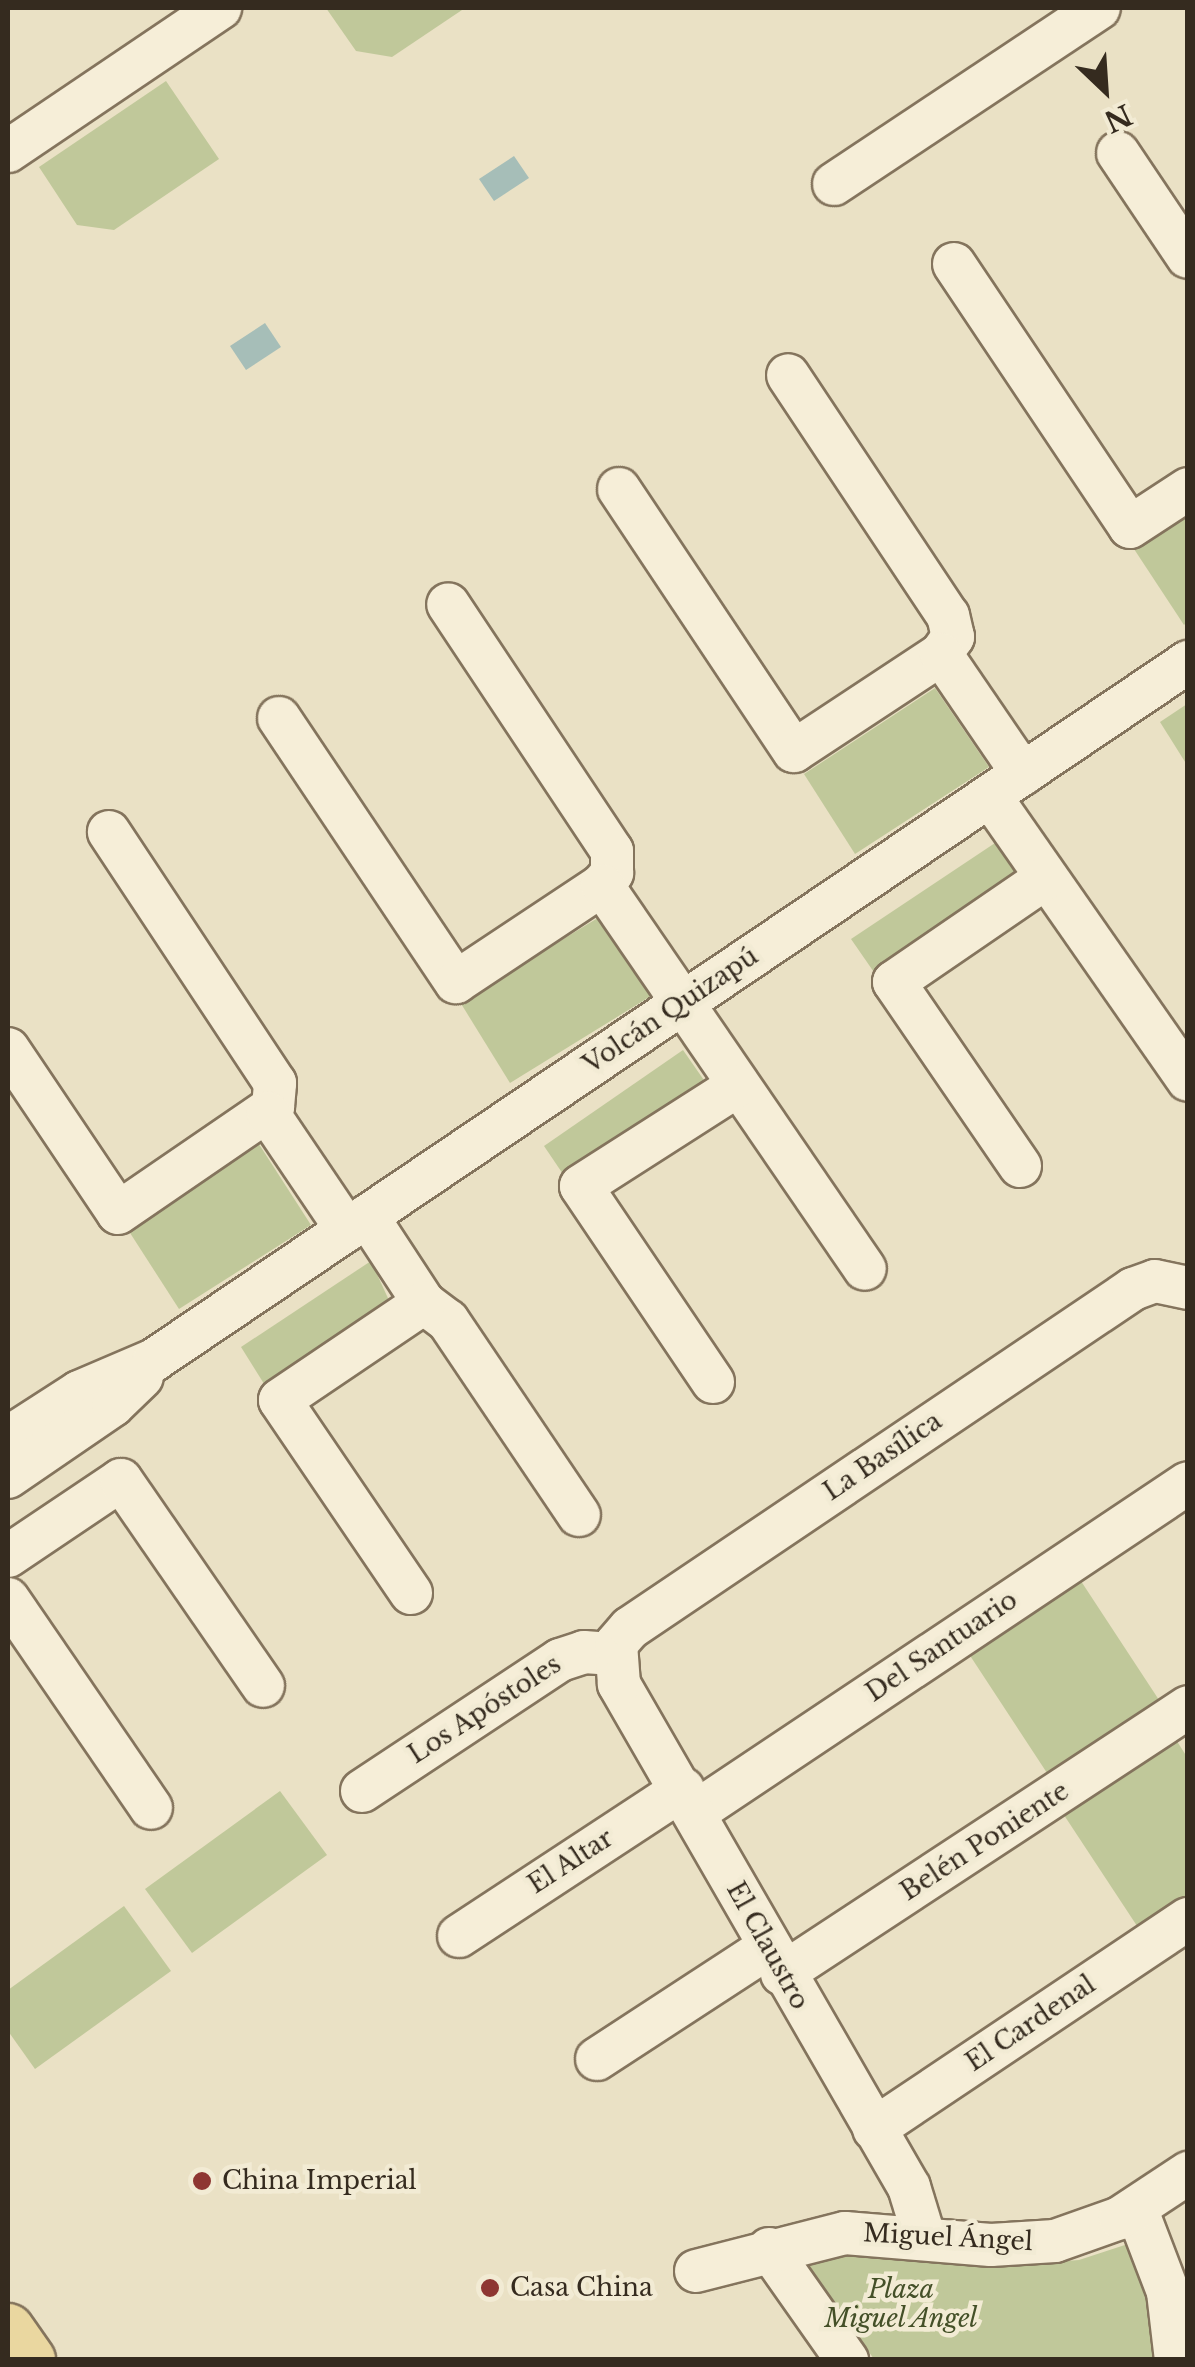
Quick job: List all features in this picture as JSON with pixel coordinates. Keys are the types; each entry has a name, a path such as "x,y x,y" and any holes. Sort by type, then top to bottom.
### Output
{"main road":[{"path":"8,2330 28,2360"}],"street":[{"path":"834,184 1099,8"},
{"path":"10,144 211,10"},
{"path":"1118,153 1188,258"},
{"path":"954,264 1130,526 1188,489"},
{"path":"619,489 794,752 941,654 953,637 948,616 788,375"},
{"path":"278,718 456,982 602,885 614,866 612,851 448,604"},
{"path":"941,654 1006,785 1046,878 1188,1080"},
{"name":"Volcán Quizapú","path":"9,1462 79,1392 154,1360 1188,662"},
{"path":"8,1049 118,1212 268,1113 277,1098 275,1083 108,832"},
{"path":"1020,1166 894,982 1046,878"},
{"path":"602,885 736,1086 866,1269"},
{"path":"714,1382 581,1186 736,1086"},
{"path":"268,1113 424,1303 448,1321 580,1515"},
{"name":"La Basílica","path":"614,1654 622,1634 1133,1289 1181,1275"},
{"path":"411,1593 280,1400 424,1303"},
{"path":"9,1462 52,1526"},
{"path":"8,1556 121,1480 263,1686"},
{"name":"Del Santuario","path":"690,1800 1188,1484"},
{"path":"8,1599 150,1808"},
{"name":"Los Apóstoles","path":"362,1790 560,1660 584,1652 614,1654"},
{"name":"El Claustro","path":"614,1654 619,1684 690,1800 774,1961 915,2200 924,2236"},
{"name":"Belén Poniente","path":"597,2059 774,1961 1188,1707"},
{"name":"El Altar","path":"459,1936 690,1800"},
{"name":"El Cardenal","path":"874,2129 1188,1919"},
{"name":"Miguel Ángel","path":"696,2271 769,2249 845,2233 1034,2244 1076,2237 1136,2208 1188,2174"},
{"path":"1136,2208 1168,2292 1176,2360"},
{"path":"769,2249 847,2360"}],"green space":[{"path":"326,8 465,8 392,57 356,51"},
{"path":"166,81 219,159 114,230 77,225 39,167"},
{"path":"1187,514 1187,622 1184,625 1134,549"},
{"path":"935,688 989,767 855,854 804,774"},
{"path":"1187,704 1187,765 1160,722"},
{"path":"998,841 1025,880 878,978 851,939"},
{"path":"601,916 651,996 510,1083 460,1002"},
{"path":"683,1050 708,1086 567,1180 544,1146"},
{"path":"255,1138 311,1225 179,1309 123,1222"},
{"path":"371,1261 392,1307 266,1387 241,1347"},
{"path":"1077,1575 1159,1700 1047,1773 965,1648"},
{"path":"1173,1735 1187,1757 1187,1902 1141,1932 1060,1809"},
{"path":"280,1791 327,1855 192,1953 145,1889"},
{"path":"124,1906 171,1971 35,2069 8,2031 8,1990"},
{"name":"Plaza Miguel Angel","path":"1131,2243 1147,2278 1154,2359 874,2359 803,2262 844,2253 1041,2263 1079,2260"}],"water":[{"path":"514,156 529,178 494,201 479,179"},
{"path":"265,323 281,347 246,370 230,346"}],"place":[{"name":"China Imperial","path":"202,2181"},
{"name":"Casa China","path":"490,2288"}]}
